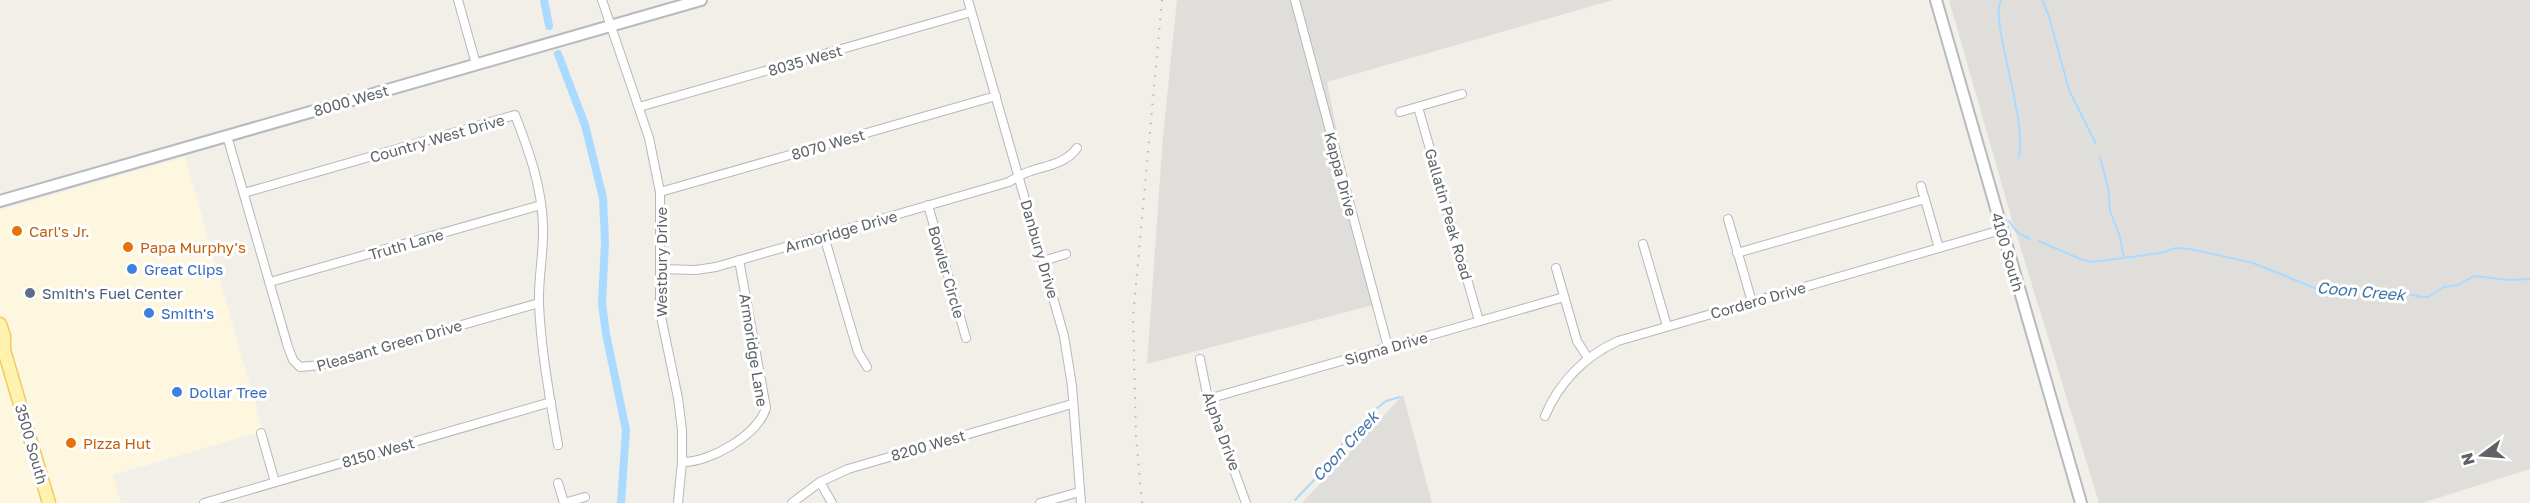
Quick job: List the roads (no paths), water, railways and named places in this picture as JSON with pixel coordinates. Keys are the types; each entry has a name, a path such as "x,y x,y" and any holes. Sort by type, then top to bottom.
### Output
{"main road":[{"name":"3500 South","path":"0,324 4,336 2,348 49,503"}],"street":[{"path":"458,0 476,64"},
{"name":"Westbury Drive","path":"602,0 649,138 660,192 660,312 681,414 682,462 678,503"},
{"name":"8000 West","path":"0,201 701,0"},
{"name":"Danbury Drive","path":"968,0 1064,336 1081,503"},
{"name":"Kappa Drive","path":"1295,0 1388,347"},
{"name":"4100 South","path":"1936,0 2081,503"},
{"name":"8035 West","path":"639,107 971,12"},
{"path":"1400,112 1462,94"},
{"name":"8070 West","path":"660,192 996,96"},
{"name":"Gallatin Peak Road","path":"1418,106 1479,321"},
{"name":"Country West Drive","path":"244,193 515,116 534,170 541,205 543,239 539,303 558,445"},
{"name":"Pleasant Green Drive","path":"227,136 288,347 293,360 300,367 321,365 539,303"},
{"name":"Armoridge Drive","path":"660,269 696,270 739,261 1019,177 1028,171 1062,162 1077,148"},
{"path":"1921,186 1939,248"},
{"path":"1737,253 1925,199"},
{"name":"Truth Lane","path":"270,282 541,205"},
{"name":"Bowler Circle","path":"928,206 966,338"},
{"path":"1728,219 1752,302"},
{"name":"Cordero Drive","path":"1545,416 1559,389 1588,358 1618,341 2001,230"},
{"path":"824,236 858,352 867,367"},
{"path":"1643,243 1667,326"},
{"path":"1043,261 1066,254"},
{"name":"Armoridge Lane","path":"682,462 698,462 724,451 764,414 766,408 739,261"},
{"path":"1556,268 1577,340 1588,358"},
{"name":"Sigma Drive","path":"1208,399 1564,297"},
{"name":"Alpha Drive","path":"1200,359 1208,399 1246,503"},
{"name":"8150 West","path":"204,503 551,402"},
{"name":"8200 West","path":"792,503 820,482 859,465 1072,404"},
{"path":"261,433 275,482"},
{"path":"820,482 832,503"},
{"path":"558,483 564,503 585,497"},
{"path":"1040,503 1079,492"}],"waterway":[{"path":"544,0 549,26"},
{"name":"Coon Creek","path":"2001,0 1999,20 2020,130 2019,157"},
{"name":"Coon Creek","path":"2042,0 2049,16 2069,90 2096,144"},
{"path":"558,54 585,125 603,198 605,242 602,303 606,334 626,430 621,503"},
{"name":"Coon Creek","path":"2100,157 2108,188 2110,211 2120,237 2124,258"},
{"name":"Coon Creek","path":"2009,221 2017,232 2030,239"},
{"name":"Coon Creek","path":"2039,241 2092,262 2161,253 2176,248 2190,249 2253,263 2315,288 2366,293 2394,291 2428,297 2444,287 2458,285 2474,276 2509,280 2530,279"},
{"name":"Coon Creek","path":"1295,500 1317,477 1337,450 1376,409 1386,401 1400,397"}],"railway":[{"path":"1142,503 1136,437 1133,317 1162,0"}],"place":[{"name":"Carl's Jr.","path":"17,231"},
{"name":"Papa Murphy's","path":"128,247"},
{"name":"Great Clips","path":"132,269"},
{"name":"Smith's Fuel Center","path":"30,293"},
{"name":"Smith's","path":"149,313"},
{"name":"Dollar Tree","path":"177,392"},
{"name":"Pizza Hut","path":"71,443"}]}
